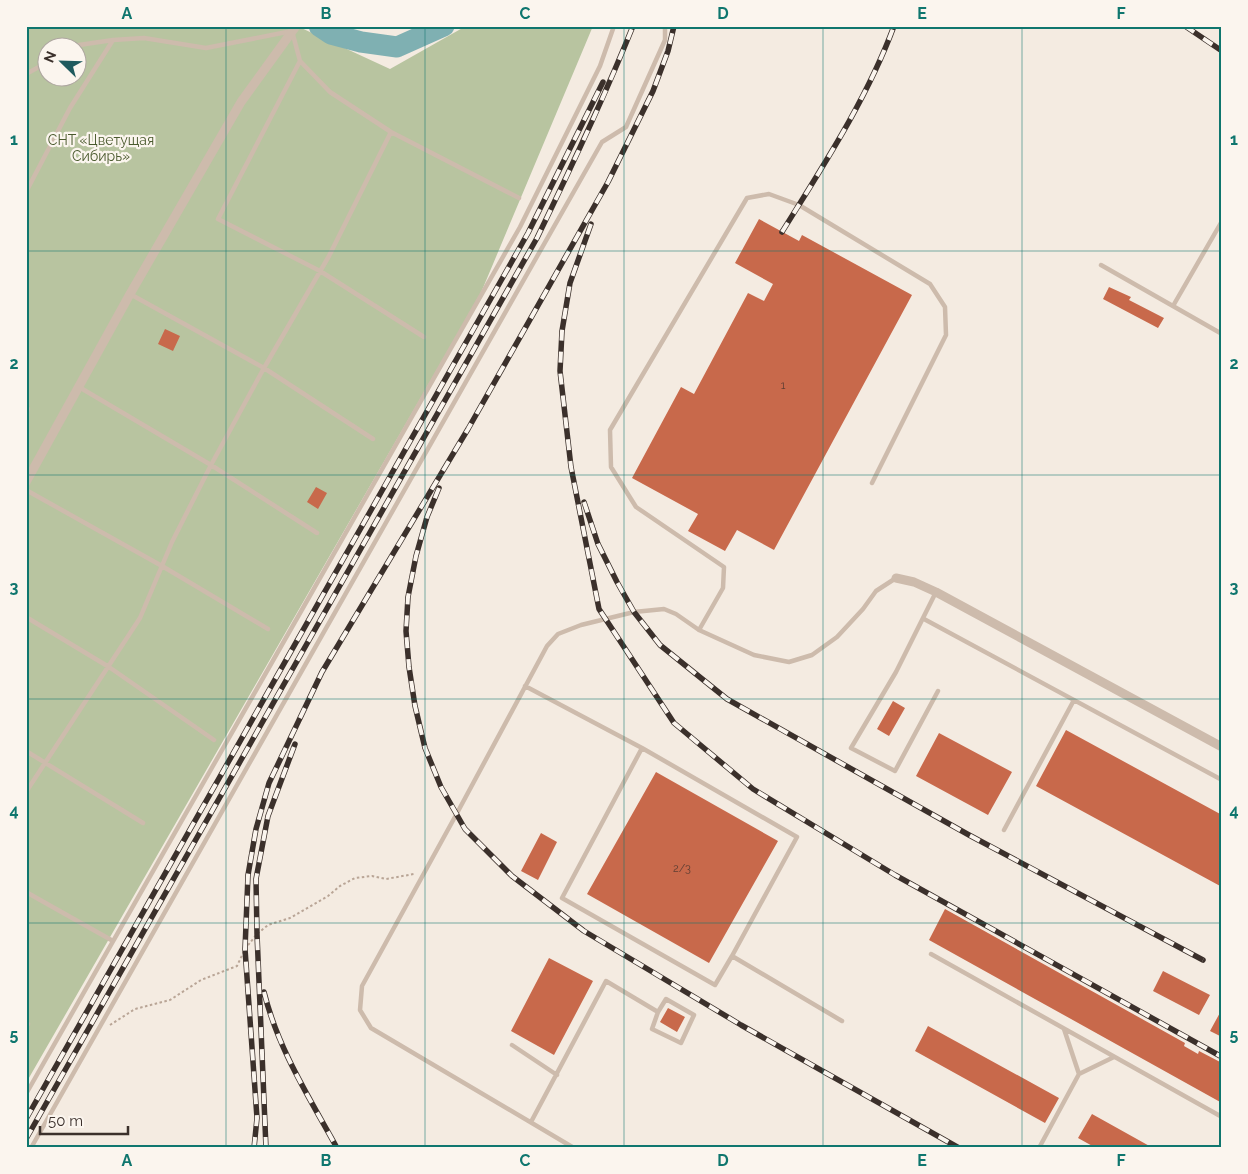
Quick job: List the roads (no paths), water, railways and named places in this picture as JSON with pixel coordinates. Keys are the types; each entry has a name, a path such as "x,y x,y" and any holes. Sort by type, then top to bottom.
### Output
{"street":[{"path":"26,482 130,294 241,102 294,29"},
{"path":"896,578 914,582 936,592 1222,747"}],"lane":[{"path":"26,1094 520,227 600,66 614,26"},
{"path":"31,1148 602,142 626,127 665,40 665,26"},
{"path":"88,44 144,38 206,48 294,29 300,61 330,92 391,132 519,198"},
{"path":"26,192 70,108 113,40"},
{"path":"300,61 218,219 320,271 424,337"},
{"path":"26,74 38,67"},
{"path":"26,792 140,618 172,542 211,466 264,368 320,271 391,132"},
{"path":"699,630 723,588 724,567 636,507 611,467 610,430 747,198 770,194 799,205 930,284 945,307 946,335 872,483"},
{"path":"1173,306 1222,221"},
{"path":"1101,265 1222,334"},
{"path":"130,294 264,368 373,439"},
{"path":"79,387 318,533"},
{"path":"26,408 28,409 26,413"},
{"path":"26,490 162,566 268,629"},
{"path":"574,1148 371,1028 360,1010 362,986 426,872 547,646 558,634 581,625 634,612 664,609 676,614 699,630 754,655 789,662 812,655 837,637 863,609 876,591 896,578"},
{"path":"936,592 896,672 851,748 895,772 938,691"},
{"path":"26,617 109,667 214,740"},
{"path":"924,619 1222,780"},
{"path":"525,686 642,748 797,837 715,985 562,898 642,748"},
{"path":"1004,830 1074,700"},
{"path":"26,751 143,823"},
{"path":"26,892 113,941"},
{"path":"931,954 1222,1117"},
{"path":"732,956 842,1021"},
{"path":"532,1122 606,981 658,1012"},
{"path":"666,999 694,1015 681,1044 652,1029 658,1012 666,999"},
{"path":"1064,1029 1080,1074"},
{"path":"512,1045 557,1075"},
{"path":"1039,1148 1080,1074 1114,1057"}],"waterway":[{"path":"319,26 331,34 361,42 397,47 444,26"}],"railway":[{"path":"26,1139 537,238 587,133 633,26"},
{"path":"254,1148 257,1118 245,949 248,875 256,829 269,783 322,672 468,429 608,182 653,91 668,51 674,26"},
{"path":"782,232 858,106 894,26"},
{"path":"1185,26 1222,51"},
{"path":"26,1119 528,233 603,82"},
{"path":"591,224 570,283 562,331 560,371 571,467 599,609 674,723 753,789 895,875 1222,1057"},
{"path":"439,488 427,517 416,556 408,597 406,631 415,706 425,748 441,787 465,829 512,876 584,931 741,1025 959,1148"},
{"path":"584,502 598,544 634,612 660,645 727,699 969,835 1203,960"},
{"path":"266,1148 256,879 268,816 295,744"},
{"path":"264,992 277,1033 286,1053 337,1148"}],"park label":[{"name":"СНТ «Цветущая Сибирь»","path":"101,148"}]}
